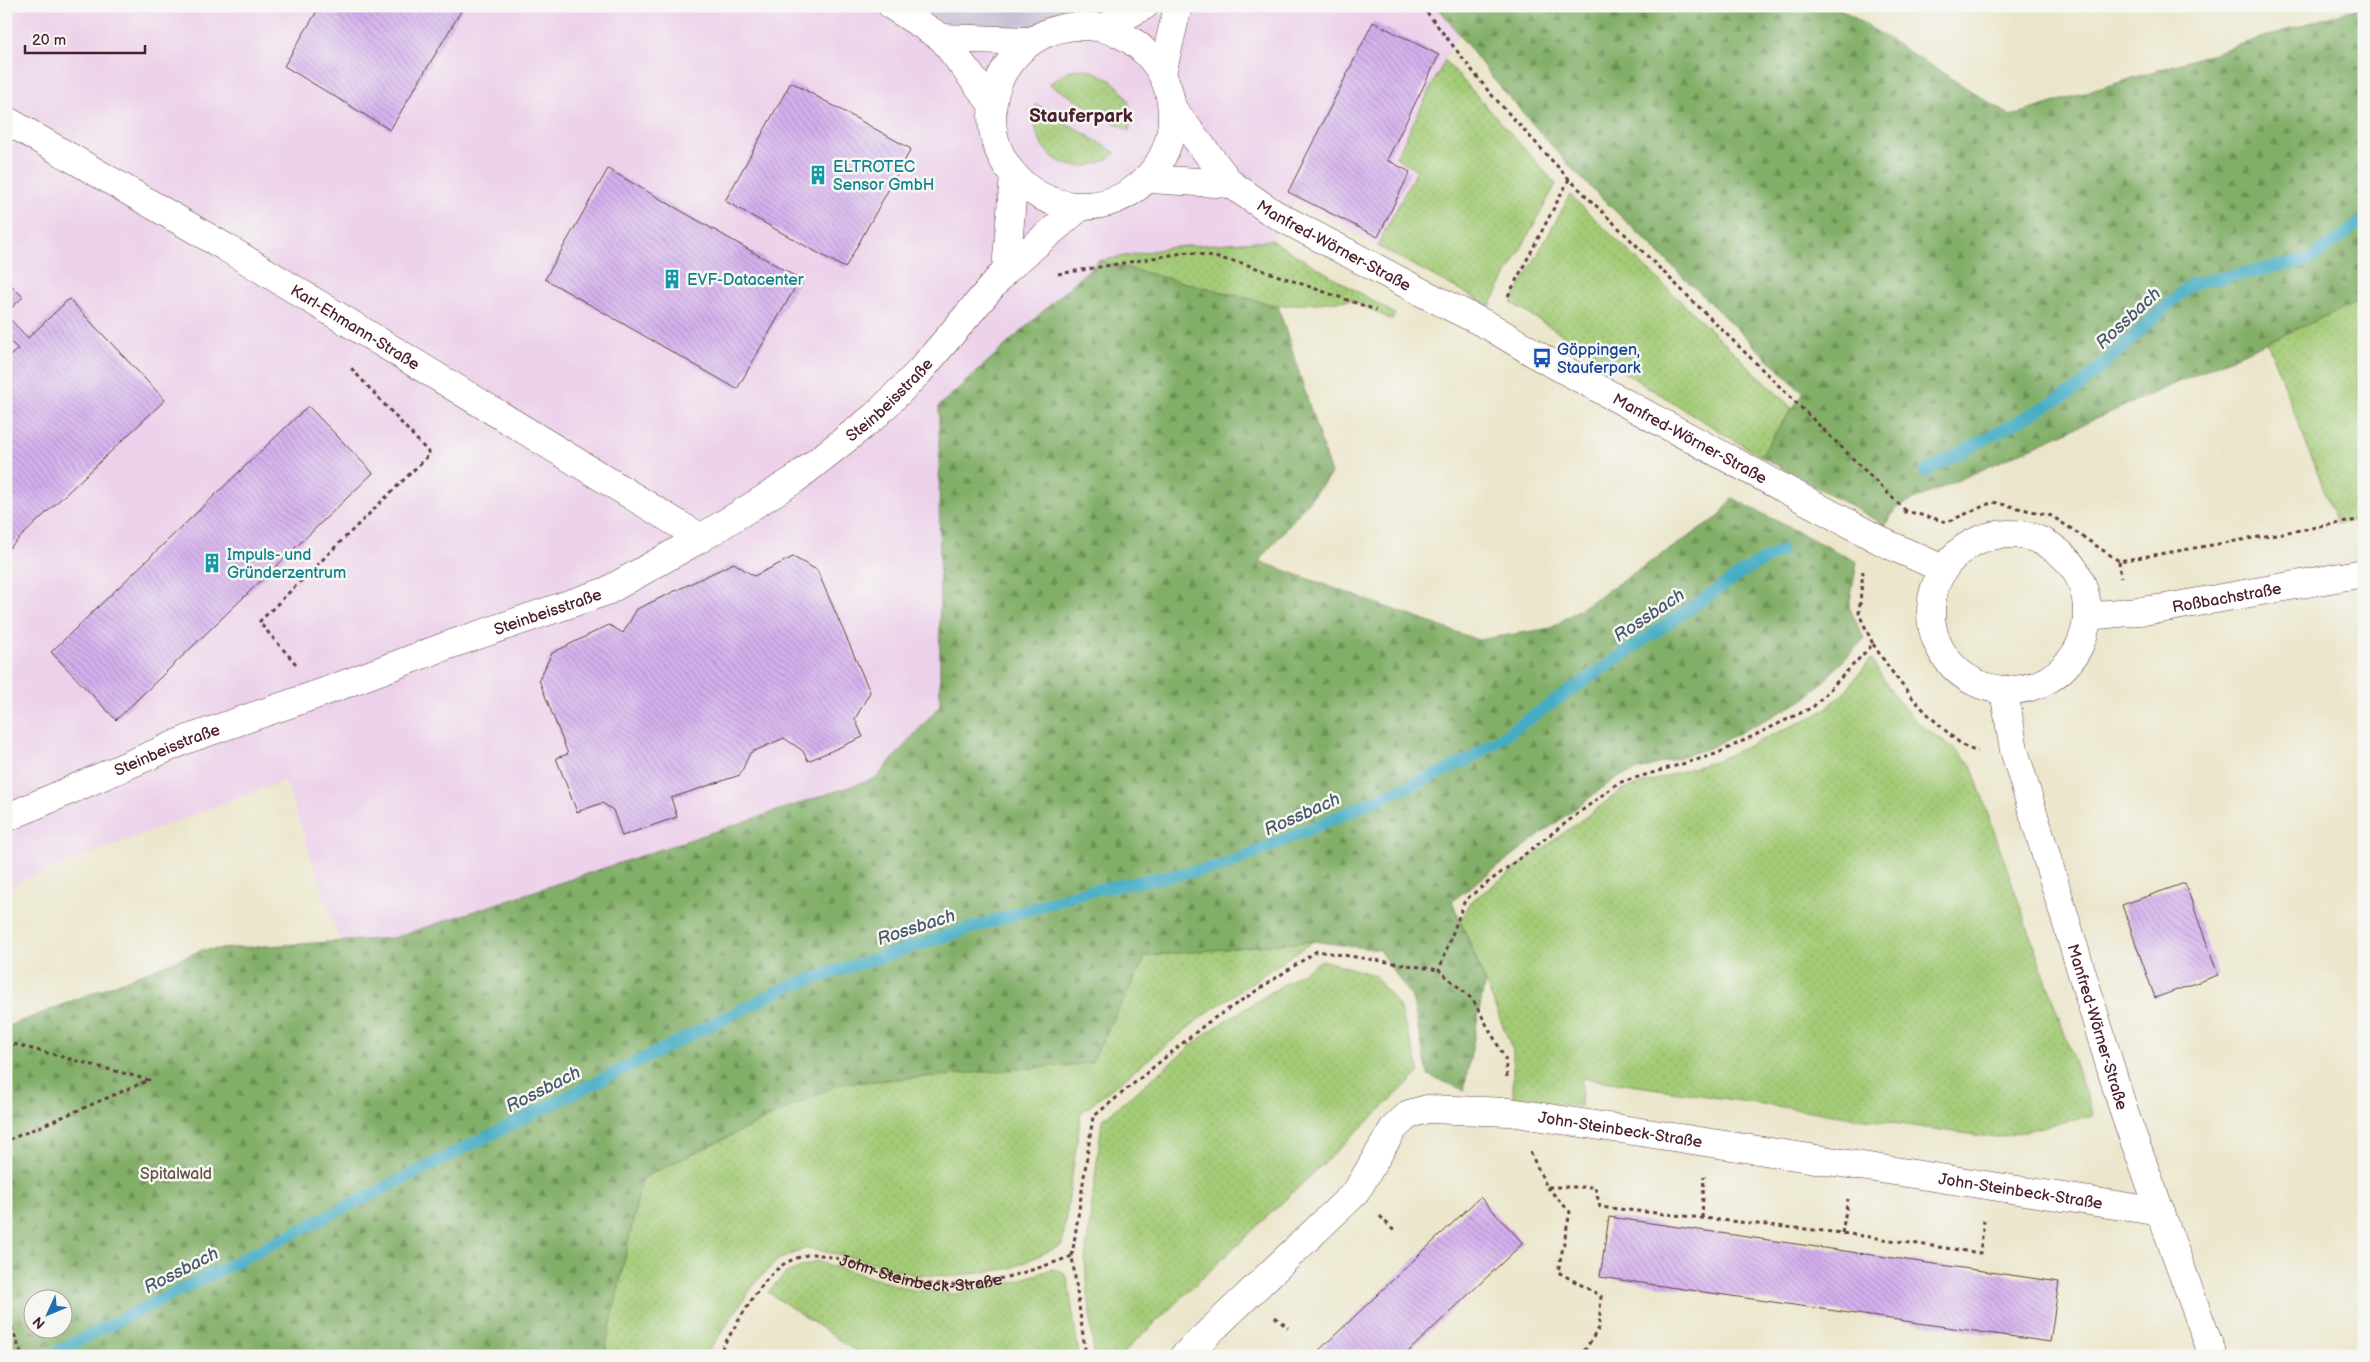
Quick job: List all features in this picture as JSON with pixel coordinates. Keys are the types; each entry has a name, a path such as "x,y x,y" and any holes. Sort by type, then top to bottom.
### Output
{"street":[{"path":"892,6 942,38 992,104"},
{"path":"1103,28 1144,6"},
{"path":"1162,73 1178,6"},
{"name":"Manfred-Wörner-Straße","path":"1078,25 1103,28 1127,37 1147,53 1162,73 1173,109 1172,134 1163,158 1149,179 1129,194 1105,204 1080,207 1055,203 1032,192 1014,175 1000,154 992,129 992,104 999,80 1012,58 1031,41 1053,30 1078,25"},
{"name":"Manfred-Wörner-Straße","path":"942,38 1031,41"},
{"name":"Manfred-Wörner-Straße","path":"1173,109 1231,184 1273,213 1491,327 1542,358 1883,542 1943,568"},
{"name":"Karl-Ehmann-Straße","path":"6,120 225,247 702,538"},
{"path":"1006,270 1014,175"},
{"path":"1149,179 1231,184"},
{"name":"Steinbeisstraße","path":"6,818 188,739 321,693 446,646 607,591 702,538 794,480 875,416 920,372 1006,270 1080,207"},
{"path":"2008,533 2034,537 2057,548 2074,567 2086,591 2088,616 2083,641 2070,662 2052,679 2029,688 2004,691 1977,684 1955,669 1939,647 1931,621 1932,593 1943,568 1960,550 1983,537 2008,533"},
{"name":"Roßbachstraße","path":"2088,616 2160,608 2364,573"},
{"name":"Manfred-Wörner-Straße","path":"2004,691 2014,750 2125,1115 2213,1356"},
{"name":"John-Steinbeck-Straße","path":"1184,1356 1356,1192 1393,1129 1410,1114 1427,1109 1510,1112 1706,1144 1988,1184 2161,1212"}],"path":[{"path":"1422,6 1489,92 1569,179 1906,511 1948,522 1993,502 2052,516 2119,561 2364,519"},
{"path":"1491,327 1569,179"},
{"path":"1058,274 1189,252 1242,262 1384,313"},
{"path":"321,693 259,622 430,454 349,366"},
{"path":"1906,511 1862,573 1860,614 1873,644 1896,680 1917,706 1951,736 1970,750 1989,752 2014,750"},
{"path":"1440,970 1465,900 1618,783 1716,754 1812,707 1873,644"},
{"path":"1086,1356 1072,1256 1093,1117 1207,1023 1317,951 1440,970 1473,1000 1506,1058 1510,1112 1547,1187 1570,1212 1558,1272 1601,1296 1599,1328 1581,1356"},
{"path":"6,1042 148,1080 6,1141"},
{"path":"1702,1218 1706,1144"},
{"path":"1547,1187 1595,1187 1600,1207 1842,1233 1980,1253"},
{"name":"John-Steinbeck-Straße","path":"717,1356 762,1286 782,1265 811,1254 861,1265 916,1282 954,1285 1018,1276 1072,1256"},
{"path":"6,1312 22,1356"}],"shaded area":[{"path":"6,6 918,6 943,22 1117,6 1437,6 1458,34 1396,157 1417,170 1377,246 1295,201 1271,240 1173,247 1098,261 939,406 940,705 877,778 393,938 340,941 285,780 20,881 6,895"},
{"path":"918,6 1117,6 1100,17 1021,39 943,22"}],"green space":[{"path":"1437,6 1836,6 2011,116 2364,6 2364,299 1896,508 1885,525 1760,456 1803,393 1574,171 1495,81"},
{"path":"1445,60 1556,184 1490,306 1377,246 1417,170 1396,157"},
{"path":"1085,69 1106,77 1122,91 1130,109 1129,131 1049,84 1070,70"},
{"path":"1036,104 1116,153 1100,162 1085,166 1070,165 1057,160 1046,151 1039,138 1035,122"},
{"path":"1570,195 1792,408 1760,456 1511,303"},
{"path":"1271,240 1395,314 1392,320 1351,300 1278,306 1098,261 1173,247"},
{"name":"Spitalwald","path":"1098,261 1278,306 1331,474 1259,561 1478,640 1551,628 1720,516 1732,498 1857,562 1849,607 1864,639 1807,698 1712,747 1617,777 1452,901 1485,981 1464,1090 1428,1075 1412,998 1379,950 1313,941 1146,956 1091,1063 839,1084 642,1178 604,1356 6,1356 6,1027 202,950 393,938 876,778 940,705 939,406"},
{"path":"2364,299 2364,519 2337,524 2267,342"},
{"path":"1871,659 1893,693 1912,717 1959,753 1971,765 2093,1115 1996,1138 1582,1078 1581,1106 1513,1101 1513,1051 1461,921 1469,903 1622,790 1718,760 1820,713 1843,694"},
{"path":"1313,941 1208,1012 1081,1113 1062,1245 1012,1268 958,1276 914,1275 864,1260 807,1248 778,1260 756,1282 705,1356 604,1356 642,1178 839,1084 1091,1063 1146,956"},
{"path":"1322,960 1374,975 1399,1006 1420,1072 1120,1356 1094,1356 1085,1261 1102,1120 1208,1032"},
{"path":"816,1261 913,1290 955,1294 1014,1282 1052,1269 1063,1272 1068,1280 1079,1356 863,1356 768,1292 786,1273"}],"building":[{"path":"320,6 464,6 390,130 284,66"},
{"path":"1373,22 1439,55 1387,160 1410,172 1378,237 1288,192"},
{"name":"ELTROTEC Sensor GmbH","path":"791,82 911,149 845,268 725,201"},
{"name":"EVF-Datacenter","path":"608,169 800,279 737,389 545,279"},
{"path":"6,280 23,297 6,313"},
{"path":"69,299 165,400 6,551 6,359 18,349 6,337 6,315 28,338"},
{"name":"Impuls- und Gründerzentrum","path":"308,406 373,473 116,720 51,652"},
{"path":"793,557 817,570 870,692 855,719 863,737 808,761 803,751 784,738 750,753 740,775 671,798 677,817 622,836 613,810 602,803 577,812 556,758 568,754 539,680 552,653 609,625 623,633 637,609 734,563 754,576"},
{"path":"2185,883 2218,975 2155,998 2122,905"},
{"path":"1480,1197 1523,1243 1404,1356 1313,1356"},
{"path":"1609,1217 2059,1282 2050,1342 1600,1277"}],"waterway":[{"name":"Rossbach","path":"1925,472 2077,389 2191,284 2310,260 2364,220"},
{"name":"Rossbach","path":"58,1351 787,987 1084,892 1224,866 1469,760 1746,570 1781,551"}],"place":[{"name":"ELTROTEC Sensor GmbH","path":"818,175"},
{"name":"EVF-Datacenter","path":"672,279"},
{"name":"Göppingen, Stauferpark","path":"1542,358"},
{"name":"Impuls- und Gründerzentrum","path":"212,563"}],"district":[{"name":"Stauferpark","path":"1081,115"}]}
